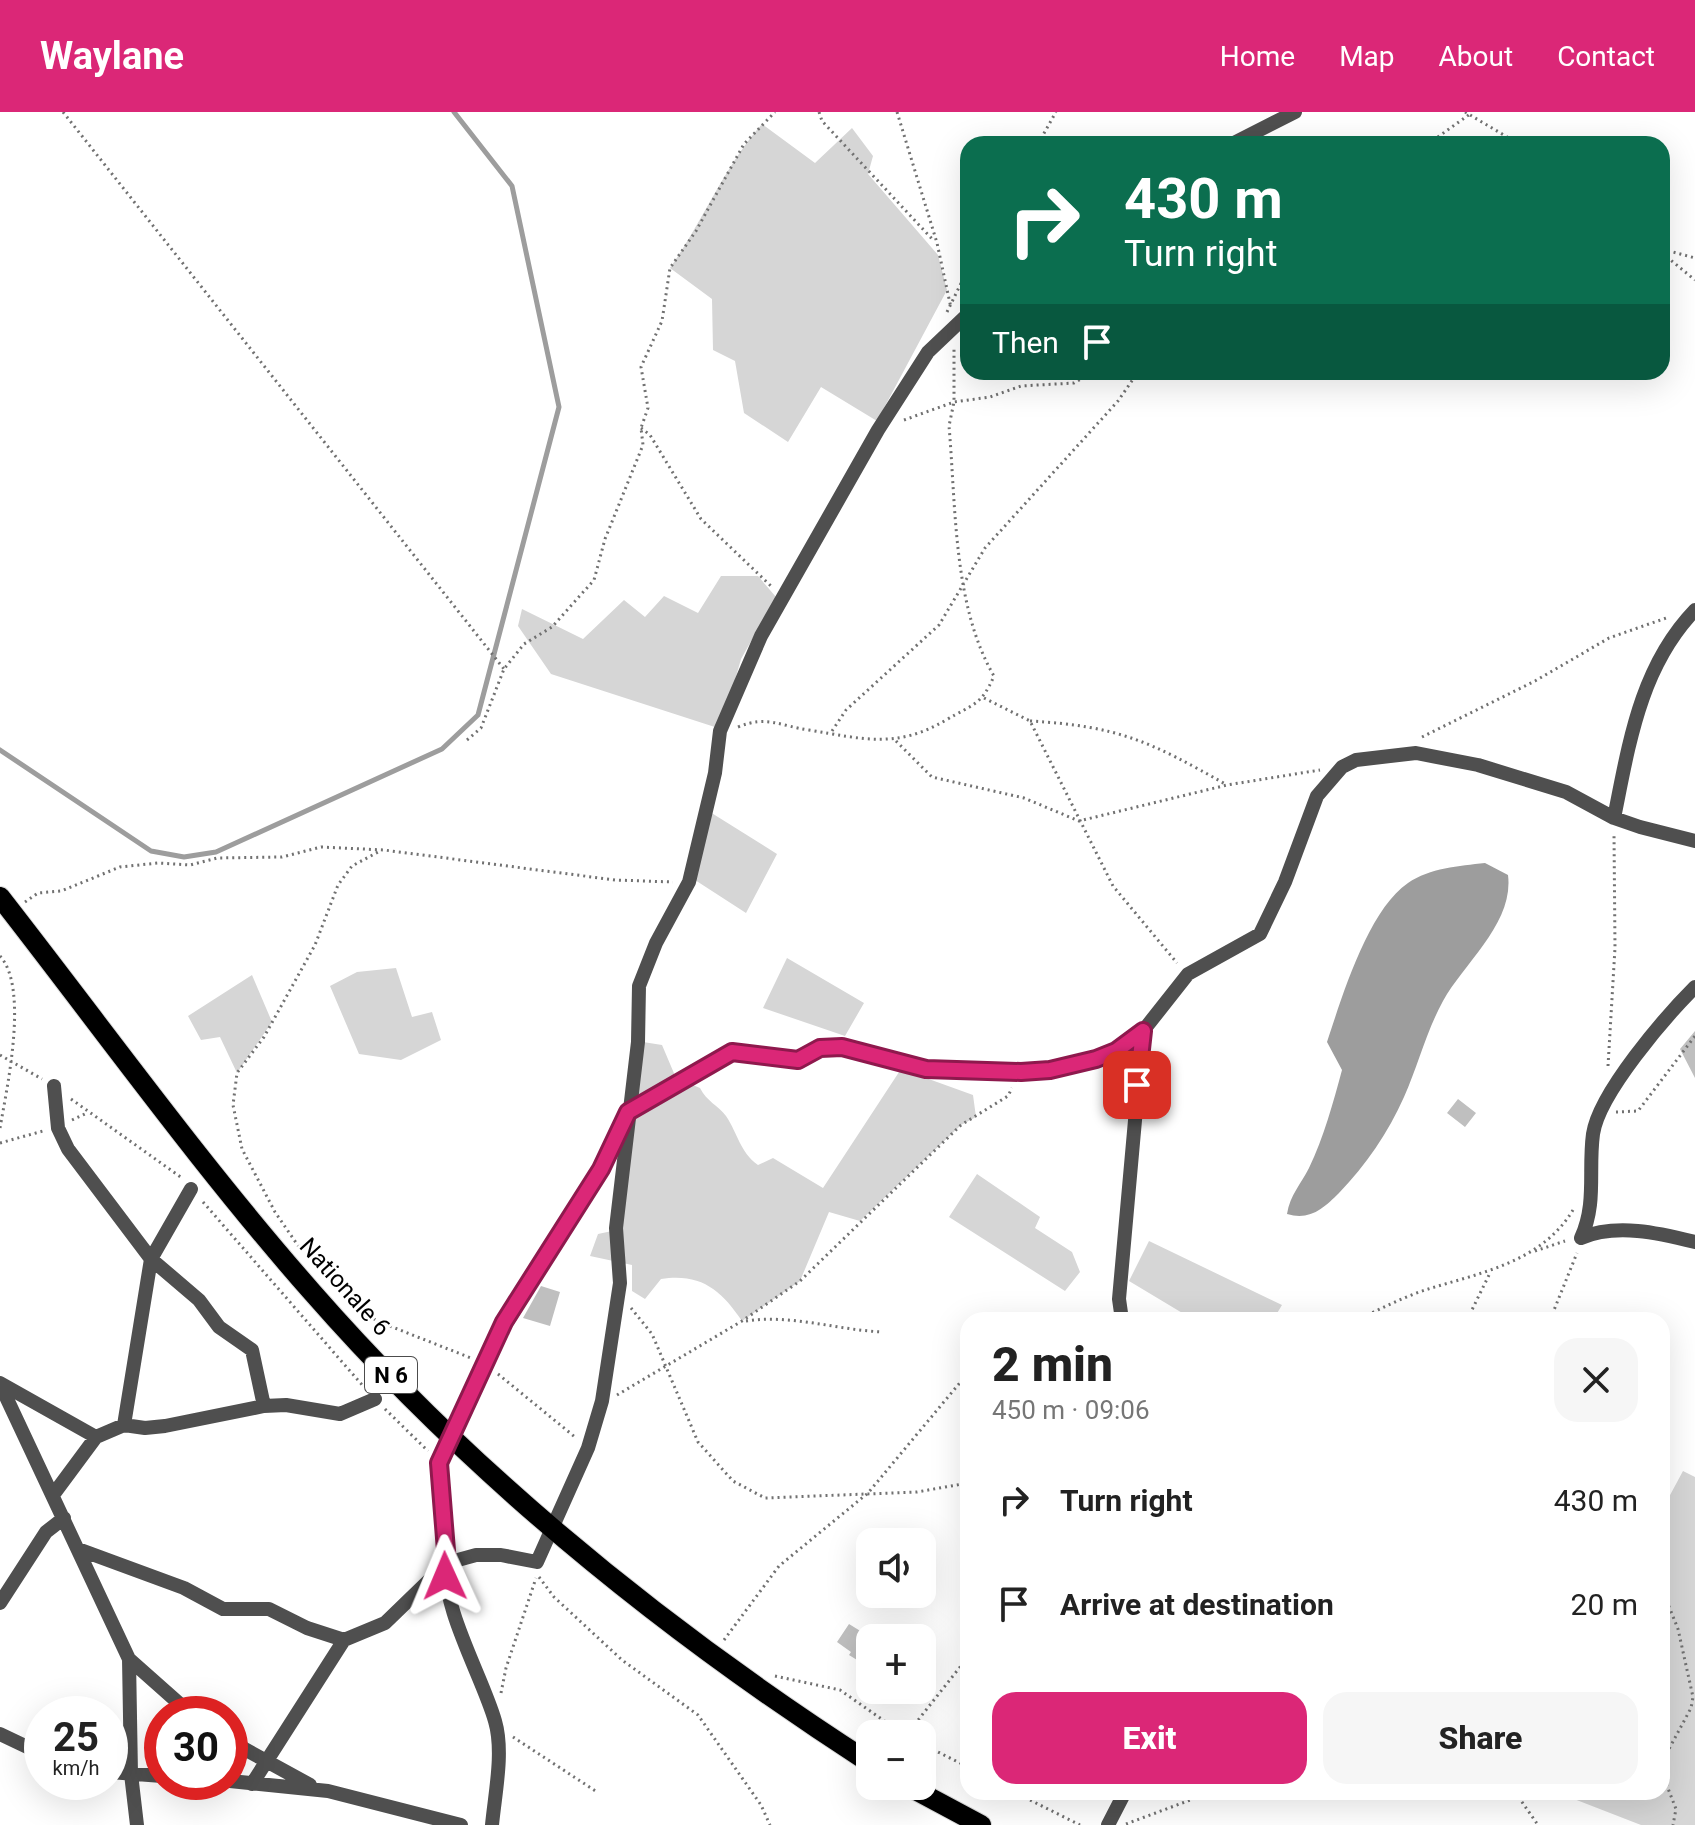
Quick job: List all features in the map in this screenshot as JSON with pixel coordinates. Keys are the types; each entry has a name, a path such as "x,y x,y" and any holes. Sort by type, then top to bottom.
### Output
{"main road":[{"name":"Nationale 6","path":"4,910 239,1206 313,1293 452,1437 553,1531 714,1656 856,1753"},
{"path":"934,1800 981,1825"}],"street":[{"path":"1248,136 1295,112"},
{"path":"252,1784 344,1640 385,1623 447,1563 476,1555 501,1555 537,1562 553,1531 588,1448 602,1401 620,1283 616,1228 638,1042 639,986 656,943 689,882 715,773 719,735 744,671 781,597 878,430 928,352 960,320"},
{"path":"1614,818 1626,757 1648,681 1667,644 1693,612"},
{"path":"492,1825 496,1723 451,1603 445,1576 447,1563 439,1463 504,1322 601,1169 628,1112 732,1052 798,1060 820,1048 842,1047 926,1069 1021,1072 1050,1070 1116,1051 1143,1031 1188,974 1260,934 1285,882 1317,796 1342,767 1356,760 1388,755 1435,756 1545,784 1614,818 1695,841"},
{"path":"1581,1238 1590,1218 1594,1131 1600,1113 1640,1050 1695,987"},
{"path":"1121,1312 1119,1299 1143,1031"},
{"path":"54,1086 58,1128 68,1149 151,1259 199,1300 219,1327 252,1350 264,1406"},
{"path":"124,1425 151,1259 191,1189"},
{"path":"1581,1238 1609,1230 1639,1231 1695,1242"},
{"path":"0,1384 96,1437"},
{"path":"0,1384 129,1659 171,1696"},
{"path":"53,1495 96,1437 124,1425 145,1428 165,1426 264,1406 286,1405 340,1414 375,1399"},
{"path":"0,1603 46,1532 64,1518"},
{"path":"78,1549 184,1588 223,1609 269,1609 307,1628 344,1640"},
{"path":"129,1659 131,1774 137,1825"},
{"path":"0,1734 24,1745"},
{"path":"248,1752 319,1789"},
{"path":"128,1774 144,1775"},
{"path":"248,1783 319,1789 461,1825"},
{"path":"1108,1825 1121,1800"}],"path":[{"path":"63,112 504,669"},
{"path":"467,740 481,728 504,669 524,644 552,627 594,580 605,539 643,445 641,428 648,408 641,367 662,321 670,268 696,231 744,144 775,112"},
{"path":"819,112 822,121 937,243"},
{"path":"719,735 758,719 811,731 832,731 896,741 927,733 984,698 994,676 978,648 969,622 964,581 949,426 954,402 954,324 937,243 897,112"},
{"path":"1042,136 1056,112"},
{"path":"1438,136 1468,113 1506,136"},
{"path":"1670,253 1695,258"},
{"path":"1670,258 1695,280"},
{"path":"878,430 954,402 990,397 1021,386 1074,383 1079,380"},
{"path":"832,731 846,710 939,625 985,548 1118,401 1132,380"},
{"path":"641,428 650,435 701,519 781,597"},
{"path":"1419,738 1535,681 1609,638 1654,619 1693,612"},
{"path":"984,698 1030,721 1087,724 1141,739 1227,785"},
{"path":"1030,721 1113,886 1160,947 1188,974"},
{"path":"896,741 932,777 1024,798 1079,821 1227,785 1342,767"},
{"path":"1608,1068 1615,948 1614,818"},
{"path":"4,910 38,893 61,891 120,867 158,863 190,865 217,858 282,857 321,847 384,850 615,880 689,882"},
{"path":"300,1249 275,1212 242,1149 233,1105 237,1073 264,1037 315,945 338,885 352,866 384,850"},
{"path":"0,956 8,966 14,1000 11,1060 0,1128"},
{"path":"1600,1113 1638,1111 1695,1036"},
{"path":"0,1055 54,1086 176,1170 316,1337 439,1463"},
{"path":"602,1401 665,1368 800,1281 961,1125 1008,1096 1021,1072"},
{"path":"1532,1252 1563,1227 1593,1178"},
{"path":"1374,1312 1422,1291 1491,1271 1532,1252 1581,1238"},
{"path":"1553,1312 1574,1264 1581,1238"},
{"path":"1471,1312 1491,1271"},
{"path":"620,1283 631,1310 652,1334 698,1442 733,1481 765,1498 917,1492 960,1484"},
{"path":"337,1293 377,1321 485,1363 588,1448"},
{"path":"742,1321 773,1317 848,1330 883,1332"},
{"path":"714,1656 737,1619 779,1566 868,1493 960,1383"},
{"path":"597,1792 542,1759 496,1723 506,1668 537,1575 554,1597 622,1660 698,1715 761,1805 770,1825"},
{"path":"1670,1609 1678,1629 1693,1697 1691,1708 1670,1747"},
{"path":"916,1720 960,1667"},
{"path":"772,1676 788,1676 840,1690 884,1720"},
{"path":"936,1751 960,1763"},
{"path":"1670,1794 1676,1809 1673,1825"},
{"path":"1030,1800 1080,1825"},
{"path":"1122,1825 1190,1800"},
{"path":"1521,1800 1538,1825"}],"shaded area":[{"path":"762,124 815,163 852,128 873,156 868,174 938,255 947,290 877,421 821,387 788,442 744,413 735,361 713,350 712,299 670,268 736,158"},
{"path":"721,576 758,576 776,597 741,659 721,729 551,674 518,626 522,609 583,639 624,600 645,617 664,596 698,613"},
{"path":"710,812 777,854 746,913 695,880"},
{"path":"1485,863 1508,875 1508,893 1503,909 1496,926 1443,1001 1391,1123 1376,1148 1328,1204 1303,1216 1287,1214 1293,1195 1314,1156 1332,1107 1342,1070 1327,1042 1369,933 1394,896 1408,883 1435,871"},
{"path":"787,958 864,1003 845,1036 763,1008"},
{"path":"396,968 412,1017 432,1012 441,1040 401,1060 359,1054 330,986 357,972"},
{"path":"252,975 272,1022 237,1073 220,1037 201,1040 188,1016"},
{"path":"643,1042 662,1045 676,1078 700,1088 723,1112 743,1149 758,1165 773,1158 823,1188 901,1069 973,1095 976,1117 961,1125 860,1221 829,1212 800,1281 742,1321 718,1293 699,1281 661,1279 645,1299 632,1291 632,1265 590,1256 598,1234 612,1231"},
{"path":"977,1174 1040,1217 1035,1228 1072,1252 1080,1272 1065,1291 949,1217"},
{"path":"1149,1241 1282,1305 1278,1312 1181,1312 1129,1281"},
{"path":"1683,1471 1695,1477 1695,1825 1641,1825 1577,1800 1670,1800 1670,1495"}],"building":[{"path":"1695,1031 1695,1078 1680,1049"},
{"path":"1458,1099 1476,1113 1465,1127 1447,1113"},
{"path":"541,1286 560,1292 550,1326 523,1318"},
{"path":"849,1624 856,1628 856,1659 849,1655 851,1652 837,1642"}],"waterway":[{"path":"0,750 151,851 184,857 216,852 442,749 478,715 559,407 512,186 454,112"}],"route":[{"path":"445,1576 447,1563 439,1463 504,1322 601,1169 628,1112 732,1052 798,1060 820,1048 842,1047 926,1069 1021,1072 1050,1070 1096,1059 1116,1051 1143,1031 1137,1085"}]}
